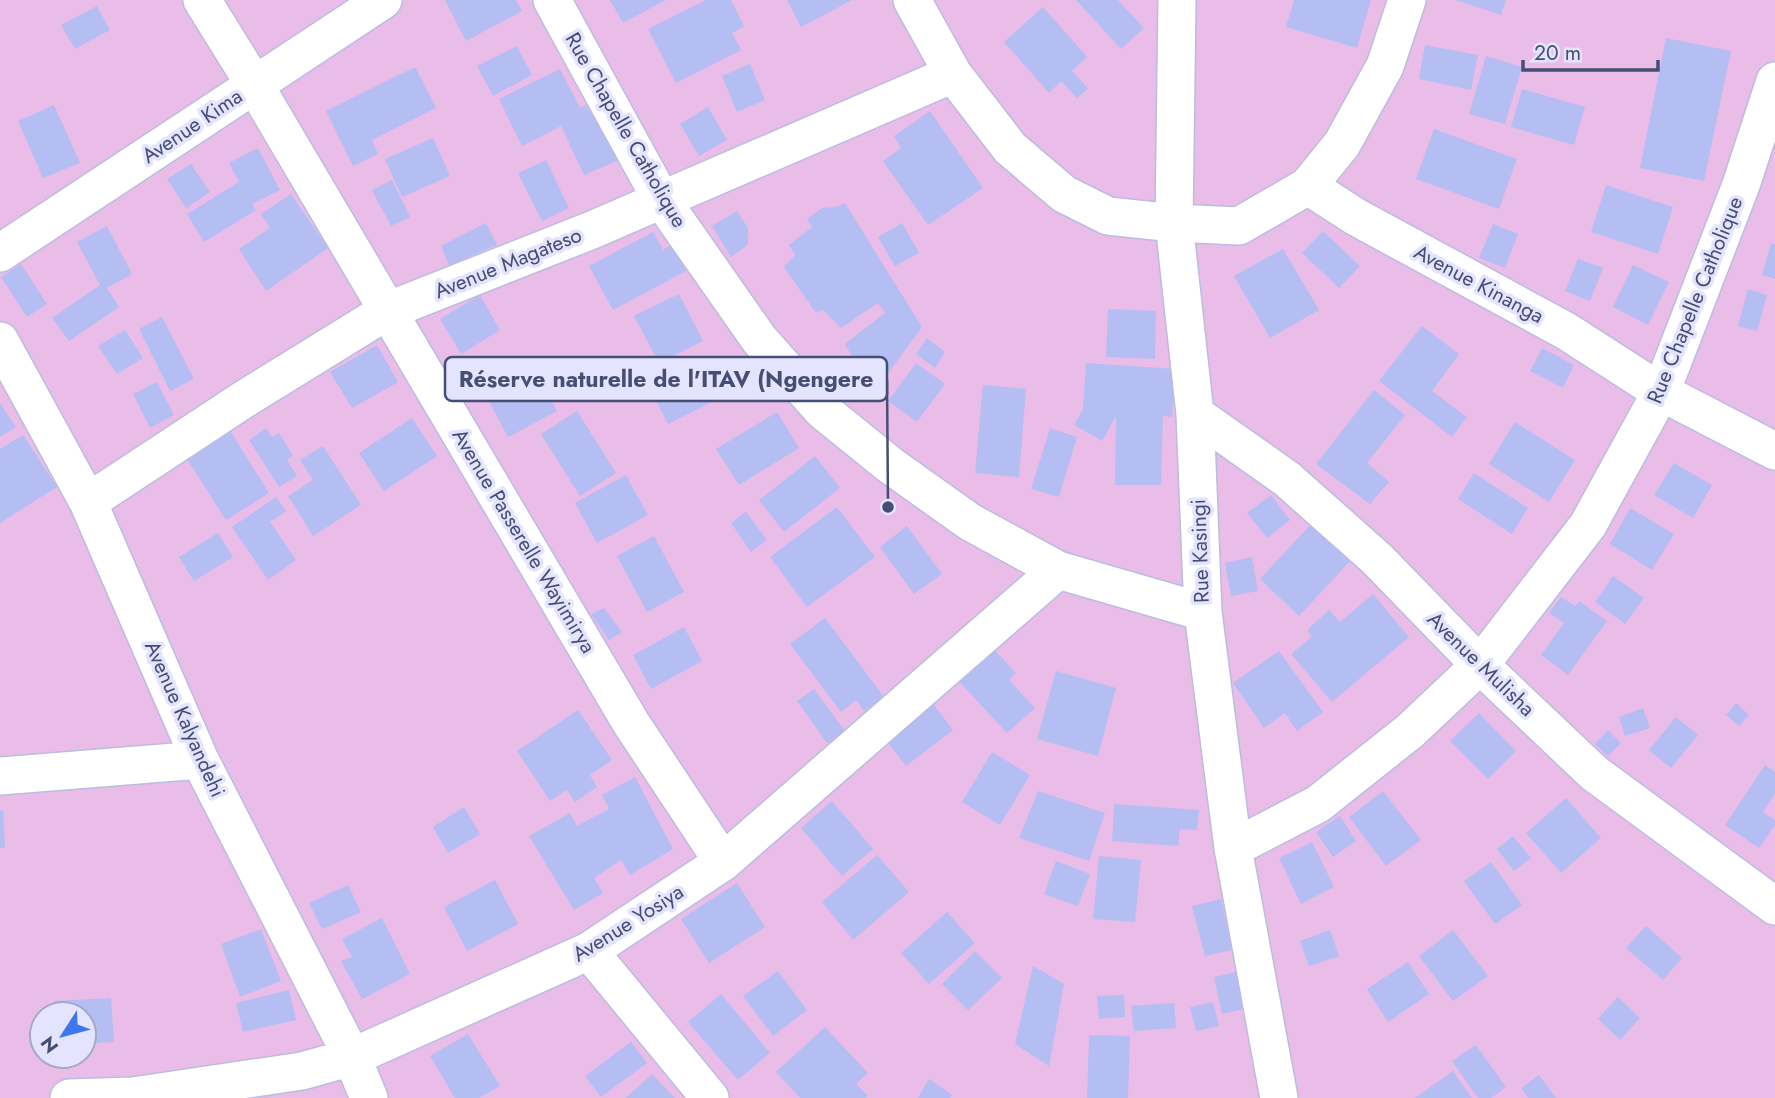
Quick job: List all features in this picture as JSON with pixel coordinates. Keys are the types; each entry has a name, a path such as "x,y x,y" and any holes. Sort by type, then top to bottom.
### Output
{"street":[{"name":"Avenue Passerelle Wayimirya","path":"202,0 631,723 723,862"},
{"name":"Avenue Kima","path":"0,253 383,0"},
{"name":"Rue Chapelle Catholique","path":"552,0 661,199 759,339 822,410 890,465 970,522 1058,570 1203,612"},
{"path":"912,0 953,74 1010,148 1064,194 1108,216 1239,226 1308,186 1342,144 1385,66 1407,0"},
{"name":"Rue Kasingi","path":"1177,0 1174,223 1195,414 1203,612 1233,848 1279,1098"},
{"name":"Avenue Magateso","path":"88,502 246,398 387,311 592,230 953,74"},
{"name":"Rue Chapelle Catholique","path":"1233,848 1318,804 1410,731 1480,665 1588,525 1661,393 1741,186 1775,81"},
{"name":"Avenue Kinanga","path":"1308,186 1356,217 1566,331 1661,393 1775,451"},
{"name":"Avenue Kalyandehi","path":"0,341 88,502 200,760 352,1057 369,1098"},
{"name":"Avenue Mulisha","path":"1195,414 1297,488 1377,559 1480,665 1594,773 1775,906"},
{"name":"Avenue Yosiya","path":"69,1098 133,1096 302,1071 352,1057 589,951 723,862 1058,570"},
{"path":"0,776 200,760"},
{"path":"589,951 710,1098"}],"shaded area":[{"path":"0,0 1775,0 1775,1098 0,1098"}],"building":[{"path":"445,0 516,0 522,11 466,41"},
{"path":"610,0 666,0 623,23"},
{"path":"706,0 731,0 744,26 732,33 741,50 676,83 648,29"},
{"path":"787,0 852,0 801,27"},
{"path":"1076,0 1118,0 1144,28 1121,49"},
{"path":"1294,0 1371,0 1357,48 1286,27"},
{"path":"1455,0 1506,0 1501,15"},
{"path":"97,6 110,30 75,49 61,25"},
{"path":"1043,7 1087,57 1072,71 1088,88 1077,98 1061,81 1049,93 1004,42"},
{"path":"1666,38 1731,51 1704,181 1640,168"},
{"path":"1425,45 1478,55 1471,90 1419,79"},
{"path":"517,46 532,75 493,96 477,66"},
{"path":"1486,56 1522,67 1505,124 1469,114"},
{"path":"750,64 765,100 737,112 722,76"},
{"path":"415,67 436,108 372,140 378,154 353,166 326,111"},
{"path":"560,69 580,108 586,105 619,160 584,175 561,126 522,146 499,99"},
{"path":"1522,89 1585,107 1574,145 1511,127"},
{"path":"54,105 80,163 43,178 18,121"},
{"path":"708,107 727,140 699,156 680,124"},
{"path":"930,111 983,188 928,225 883,161 901,148 894,136"},
{"path":"1434,129 1517,159 1499,209 1416,179"},
{"path":"433,138 450,176 402,197 385,159"},
{"path":"258,148 280,190 252,204 256,210 204,242 187,214 239,182 229,163"},
{"path":"546,160 569,208 542,221 518,173"},
{"path":"191,164 210,192 186,208 167,179"},
{"path":"392,180 410,217 391,226 372,190"},
{"path":"1606,185 1673,207 1658,254 1591,232"},
{"path":"291,194 328,248 266,291 239,249 270,228 261,214"},
{"path":"845,203 922,327 880,384 860,371 845,344 885,313 878,303 841,328 823,310 816,313 784,267 795,255 789,245 812,227 807,219 822,208"},
{"path":"737,211 748,228 748,245 731,257 712,226"},
{"path":"486,223 497,245 449,265 441,246"},
{"path":"902,223 919,253 895,266 878,237"},
{"path":"1493,224 1518,234 1505,268 1479,258"},
{"path":"107,226 132,274 107,288 119,307 69,341 52,318 100,285 77,242"},
{"path":"1323,231 1360,266 1339,288 1302,253"},
{"path":"653,232 663,250 671,245 686,271 613,310 589,266"},
{"path":"1771,243 1775,244 1775,279 1762,275"},
{"path":"1283,249 1319,310 1270,338 1234,276"},
{"path":"1578,259 1603,268 1590,301 1565,291"},
{"path":"21,264 47,304 27,317 1,277"},
{"path":"1633,265 1669,282 1648,325 1613,307"},
{"path":"1748,289 1767,295 1757,331 1738,326"},
{"path":"679,294 703,341 659,363 634,316"},
{"path":"480,295 500,330 461,354 440,319"},
{"path":"1108,309 1156,311 1155,359 1106,357"},
{"path":"162,317 194,379 170,391 139,329"},
{"path":"1422,326 1459,354 1432,391 1467,417 1452,437 1379,381"},
{"path":"125,330 143,358 117,374 98,346"},
{"path":"927,338 945,352 935,368 916,354"},
{"path":"377,345 398,382 352,408 330,372"},
{"path":"1542,348 1574,365 1563,388 1530,371"},
{"path":"695,363 714,401 668,424 649,387"},
{"path":"916,363 945,384 917,422 888,401"},
{"path":"1086,363 1175,369 1172,417 1163,416 1161,485 1115,485 1116,416 1102,441 1074,425 1083,409"},
{"path":"535,371 557,411 508,437 487,398"},
{"path":"157,382 174,415 150,428 133,394"},
{"path":"983,385 1026,389 1019,477 975,473"},
{"path":"1374,390 1405,415 1367,463 1389,482 1370,504 1316,464"},
{"path":"0,403 16,427 0,437"},
{"path":"577,411 616,473 580,496 541,434"},
{"path":"777,412 799,448 739,485 716,449"},
{"path":"412,418 437,456 384,491 359,453"},
{"path":"1515,422 1575,460 1549,502 1489,464"},
{"path":"226,424 269,493 226,520 182,451"},
{"path":"266,428 272,437 279,433 293,456 287,459 297,476 279,487 249,440"},
{"path":"1050,428 1077,437 1059,497 1031,489"},
{"path":"23,435 57,487 0,523 0,449"},
{"path":"323,446 361,505 313,536 288,496 313,480 300,460"},
{"path":"815,456 840,488 784,532 759,500"},
{"path":"1674,463 1712,485 1693,518 1654,495"},
{"path":"1474,473 1528,508 1512,534 1458,499"},
{"path":"626,475 648,515 597,543 575,503"},
{"path":"1271,495 1290,520 1267,538 1247,513"},
{"path":"276,497 286,511 270,522 296,560 268,580 232,527"},
{"path":"837,507 875,557 807,607 770,557"},
{"path":"1630,508 1674,534 1652,570 1610,544"},
{"path":"746,512 767,540 751,552 731,523"},
{"path":"1312,523 1352,559 1299,616 1260,579"},
{"path":"907,526 942,574 914,594 880,547"},
{"path":"218,533 233,557 194,581 179,557"},
{"path":"654,536 684,592 647,612 617,556"},
{"path":"1252,557 1258,591 1231,596 1225,563"},
{"path":"1613,576 1644,598 1625,624 1595,602"},
{"path":"1373,594 1409,637 1332,702 1291,654 1312,637 1307,630 1329,610 1340,622"},
{"path":"1561,597 1575,606 1579,601 1607,621 1568,675 1541,655 1564,623 1549,613"},
{"path":"604,608 622,632 609,640 591,614"},
{"path":"825,618 884,697 864,711 856,700 841,712 790,644"},
{"path":"684,627 702,661 651,689 633,655"},
{"path":"987,642 1016,673 1009,680 1035,708 1007,733 952,674"},
{"path":"1279,651 1323,712 1297,731 1285,713 1264,728 1233,683"},
{"path":"1056,671 1116,688 1098,756 1037,739"},
{"path":"814,689 845,731 827,743 797,701"},
{"path":"930,700 953,730 906,766 883,736"},
{"path":"1736,703 1749,715 1739,726 1726,715"},
{"path":"1643,708 1650,728 1625,736 1619,717"},
{"path":"578,710 612,760 590,775 597,787 575,802 567,790 550,801 517,751"},
{"path":"1479,713 1516,751 1488,779 1450,741"},
{"path":"1676,717 1698,735 1671,768 1649,750"},
{"path":"1608,730 1621,743 1608,756 1595,744"},
{"path":"992,752 1030,775 1000,825 962,802"},
{"path":"1765,765 1775,772 1775,794 1763,812 1775,820 1775,825 1759,848 1725,825"},
{"path":"635,777 673,849 630,875 621,860 594,878 603,893 574,910 529,836 570,813 577,826 609,809 602,795"},
{"path":"1038,791 1105,813 1089,861 1019,838"},
{"path":"1383,791 1421,840 1386,866 1349,817"},
{"path":"1566,798 1601,838 1561,873 1526,833"},
{"path":"832,801 873,849 842,876 801,828"},
{"path":"1114,804 1199,810 1197,830 1180,829 1178,846 1112,841"},
{"path":"464,807 480,834 448,853 433,827"},
{"path":"0,810 3,810 5,848 0,848"},
{"path":"1340,816 1356,841 1333,857 1316,832"},
{"path":"1513,836 1531,858 1514,871 1497,849"},
{"path":"1312,842 1334,887 1301,904 1279,858"},
{"path":"877,855 909,892 853,940 822,902"},
{"path":"1099,856 1141,860 1135,922 1093,919"},
{"path":"1056,861 1090,874 1078,906 1044,894"},
{"path":"1491,862 1522,905 1495,924 1464,881"},
{"path":"495,880 518,924 467,951 444,907"},
{"path":"737,883 765,927 709,963 681,919"},
{"path":"348,885 361,912 322,929 309,903"},
{"path":"1221,899 1232,950 1205,956 1192,906"},
{"path":"947,912 975,943 929,984 901,953"},
{"path":"382,918 410,974 362,999 341,961 352,957 342,939"},
{"path":"1646,926 1682,958 1663,980 1626,948"},
{"path":"261,929 281,981 240,997 221,944"},
{"path":"1330,930 1339,956 1309,966 1300,941"},
{"path":"1453,930 1488,976 1453,1001 1419,956"},
{"path":"975,951 1002,978 968,1010 942,984"},
{"path":"1408,962 1429,994 1388,1022 1367,989"},
{"path":"1033,966 1064,984 1049,1066 1015,1044"},
{"path":"778,971 807,1010 773,1036 743,996"},
{"path":"1236,972 1245,1009 1222,1014 1214,977"},
{"path":"289,990 296,1020 243,1032 236,1003"},
{"path":"721,994 770,1053 738,1080 688,1022"},
{"path":"1124,995 1125,1017 1099,1019 1097,996"},
{"path":"1618,997 1640,1018 1620,1040 1598,1019"},
{"path":"111,998 114,1042 98,1043 98,1000 73,1000"},
{"path":"1213,1002 1219,1026 1196,1031 1190,1007"},
{"path":"1174,1003 1176,1028 1134,1031 1131,1006"},
{"path":"825,1027 868,1073 856,1084 868,1096 866,1098 800,1098 776,1072"},
{"path":"468,1034 500,1086 479,1098 455,1098 430,1056"},
{"path":"1089,1035 1130,1036 1128,1098 1087,1098"},
{"path":"631,1042 647,1063 601,1097 585,1076"},
{"path":"1476,1045 1506,1087 1491,1098 1478,1098 1452,1061"},
{"path":"1453,1071 1472,1098 1415,1098"},
{"path":"652,1074 675,1098 626,1098"},
{"path":"1539,1075 1556,1098 1528,1098 1521,1088"},
{"path":"929,1079 952,1095 950,1098 918,1098"}],"place":[{"name":"Réserve naturelle de l'ITAV (Ngengere","path":"888,507"}]}
